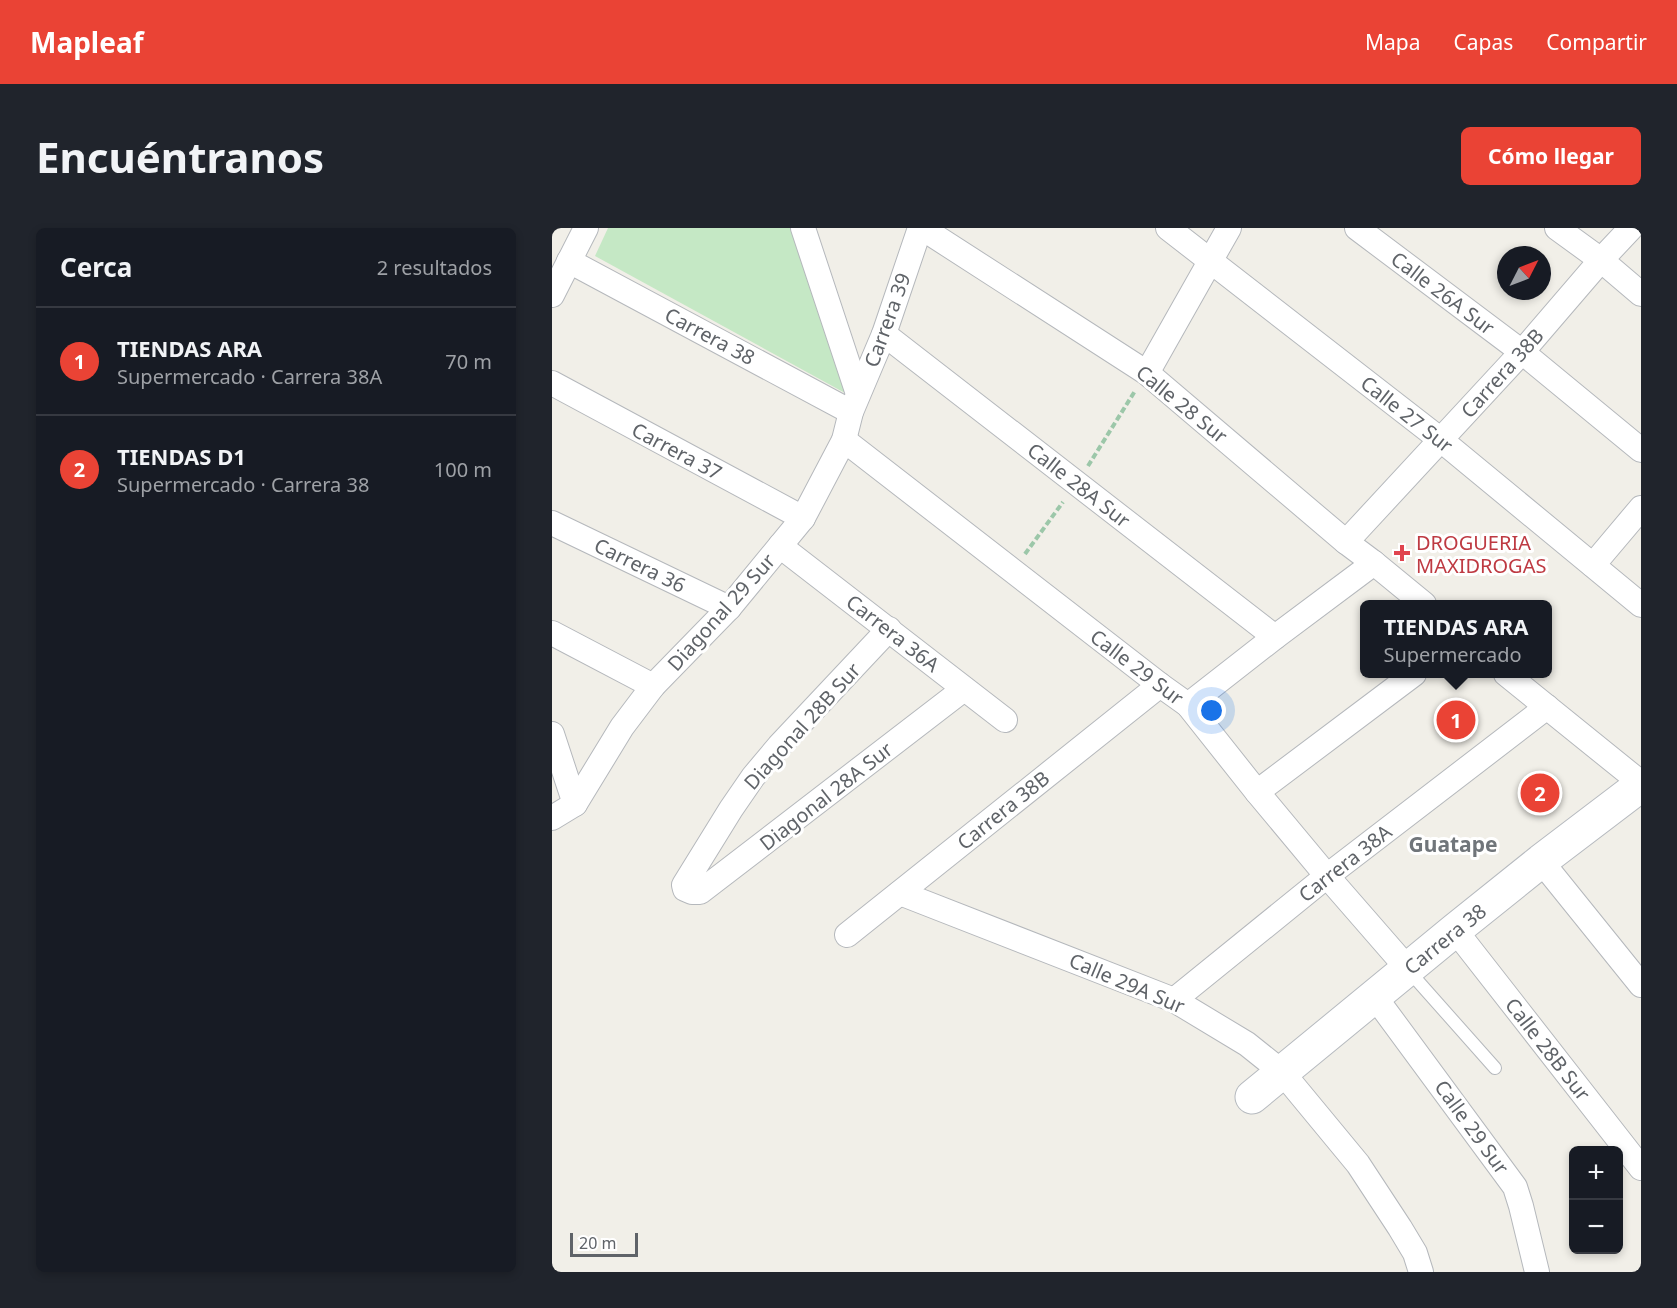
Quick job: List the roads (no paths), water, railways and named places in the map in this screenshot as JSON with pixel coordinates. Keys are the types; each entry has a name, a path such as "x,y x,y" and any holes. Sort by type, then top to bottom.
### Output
{"street":[{"path":"552,295 586,228"},
{"path":"803,228 855,403"},
{"name":"Carrera 39","path":"855,403 884,334 921,228"},
{"name":"Calle 28 Sur","path":"921,228 1147,373 1346,543 1419,600"},
{"name":"Calle 27 Sur","path":"1168,228 1441,440 1641,605"},
{"path":"1147,373 1229,228"},
{"name":"Calle 26A Sur","path":"1357,228 1522,352 1641,450"},
{"path":"1557,228 1601,260 1641,294"},
{"name":"Carrera 38B","path":"1346,543 1522,352 1631,228"},
{"name":"Carrera 38","path":"569,261 855,403"},
{"name":"Calle 28A Sur","path":"884,334 1275,637"},
{"name":"Carrera 37","path":"552,383 803,518"},
{"name":"Diagonal 29 Sur","path":"575,804 622,727 653,686 729,608 803,518 844,440 855,403"},
{"name":"Calle 29 Sur","path":"844,440 1188,705 1257,792 1408,969"},
{"path":"1593,565 1641,508"},
{"name":"Carrera 36","path":"552,523 729,608"},
{"name":"Carrera 36A","path":"780,546 1005,720"},
{"path":"1188,705 1374,563"},
{"name":"Diagonal 28B Sur","path":"685,889 684,885 753,777 779,746 889,629"},
{"path":"552,633 653,686"},
{"path":"1257,792 1409,678"},
{"path":"1511,678 1641,784"},
{"name":"Carrera 38B","path":"847,935 1160,685"},
{"name":"Diagonal 28A Sur","path":"685,889 700,892 964,689"},
{"name":"Carrera 38A","path":"1174,1000 1327,876 1547,707"},
{"path":"552,734 575,804 552,818"},
{"name":"Carrera 38","path":"1252,1097 1455,930 1641,784"},
{"path":"1541,861 1641,985"},
{"name":"Calle 29A Sur","path":"900,893 1174,1000 1248,1044 1282,1072 1358,1164 1410,1245 1421,1272"},
{"name":"Calle 28B Sur","path":"1455,930 1641,1168"},
{"name":"Calle 29 Sur","path":"1375,997 1515,1187 1537,1272"}],"lane":[{"path":"1408,969 1495,1068"}],"place":[{"name":"DROGUERIA MAXIDROGAS","path":"1402,553"},
{"name":"TIENDAS ARA","path":"1456,720"},
{"name":"TIENDAS D1","path":"1540,793"}],"district":[{"name":"Guatape","path":"1453,844"}]}
